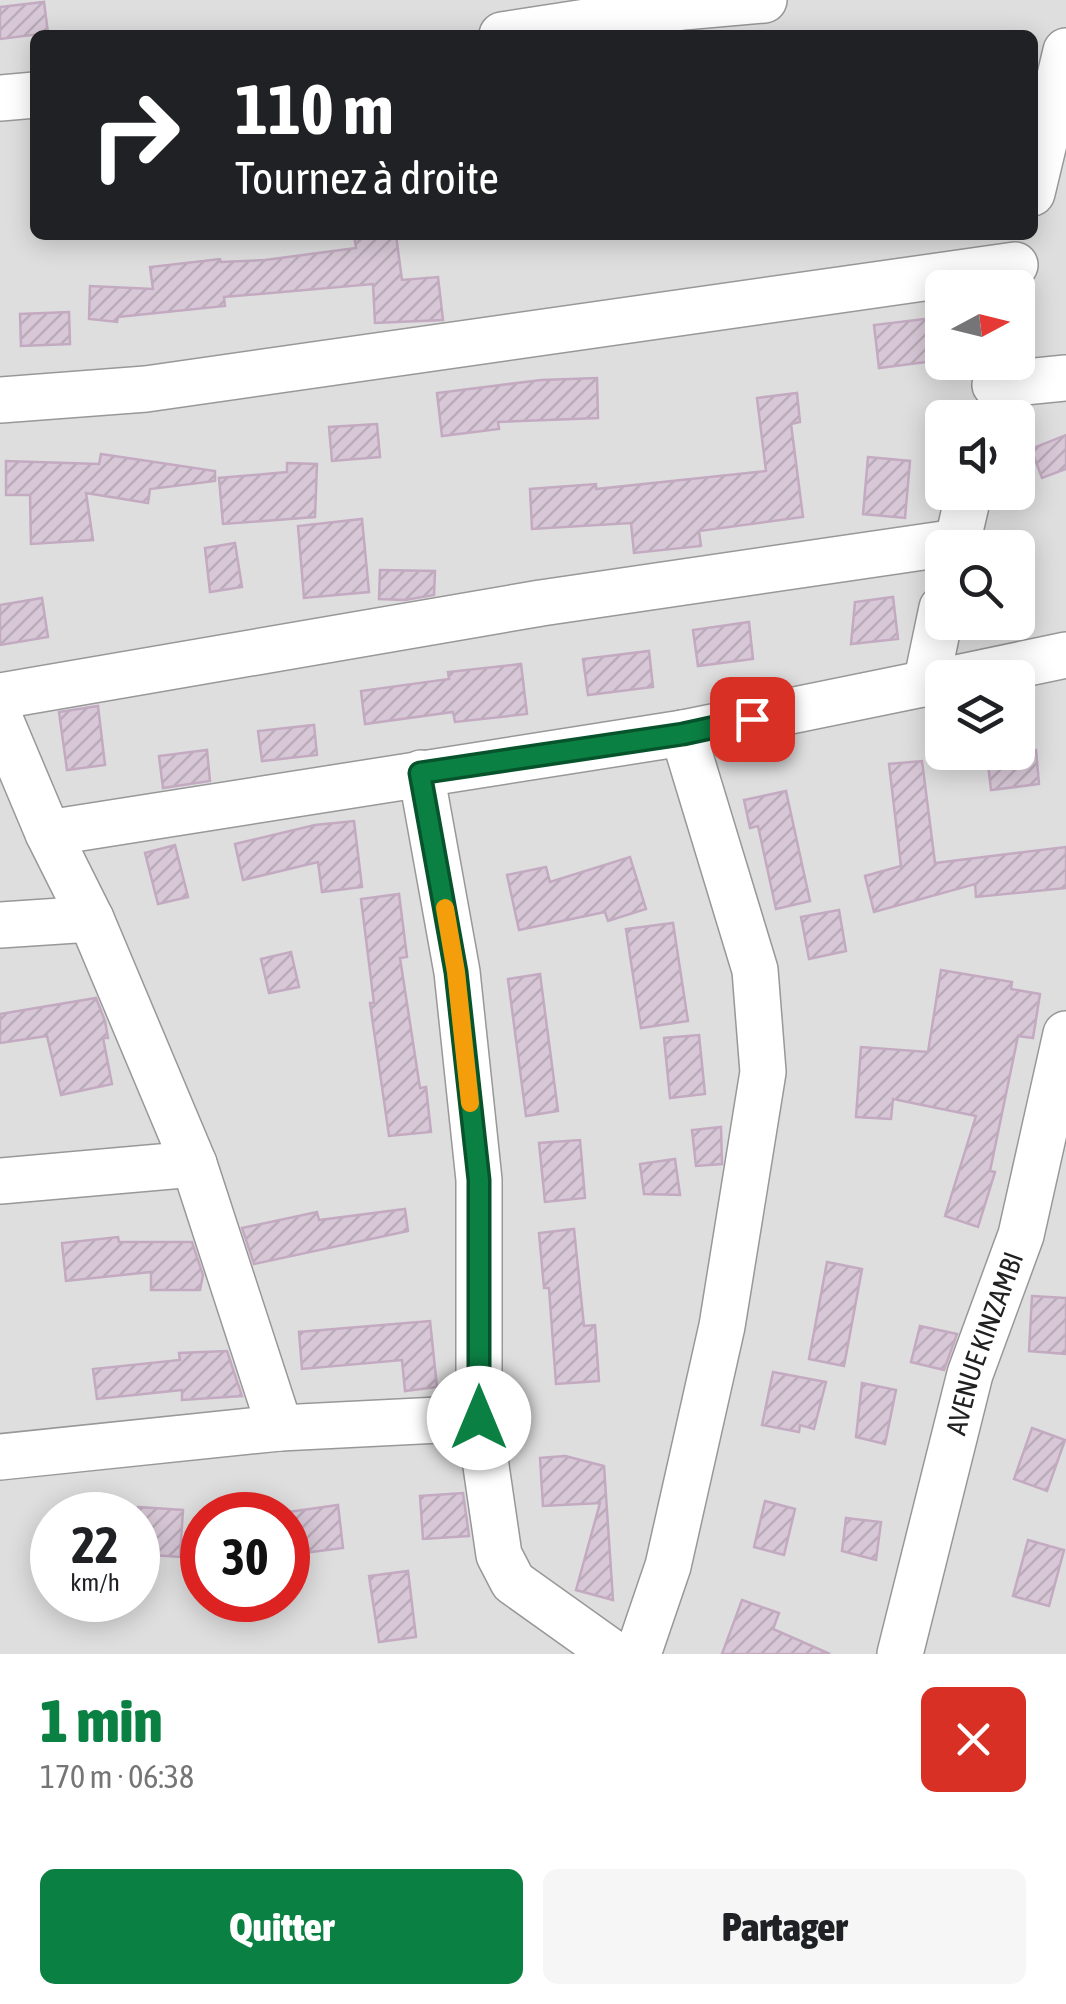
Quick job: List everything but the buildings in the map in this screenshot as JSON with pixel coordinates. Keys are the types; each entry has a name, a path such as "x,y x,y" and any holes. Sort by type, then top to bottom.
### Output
{"street":[{"path":"534,30 683,7 764,0"},
{"path":"1038,168 1066,52"},
{"path":"0,98 30,95"},
{"path":"0,400 146,389 1016,263"},
{"path":"994,388 1066,378"},
{"path":"0,696 541,602 925,549"},
{"path":"1035,662 1066,655"},
{"path":"48,832 683,734 925,684"},
{"path":"0,719 48,832 92,919 194,1164 280,1428"},
{"path":"638,1654 668,1566 722,1326 763,1072 755,970 683,734"},
{"path":"420,773 456,972 479,1180 479,1418 499,1555 514,1582 614,1654"},
{"path":"0,926 92,919"},
{"name":"AVENUE KINZAMBI","path":"900,1654 970,1374 1021,1234 1066,1034"},
{"path":"0,1181 194,1164"},
{"path":"0,1457 280,1428 479,1418"}],"shaded area":[{"path":"0,0 1066,0 1066,1654 0,1654"}],"slow traffic":[{"path":"445,908 470,1103"}],"route":[{"path":"479,1418 479,1180 456,972 420,773 683,734 752,719"}]}
